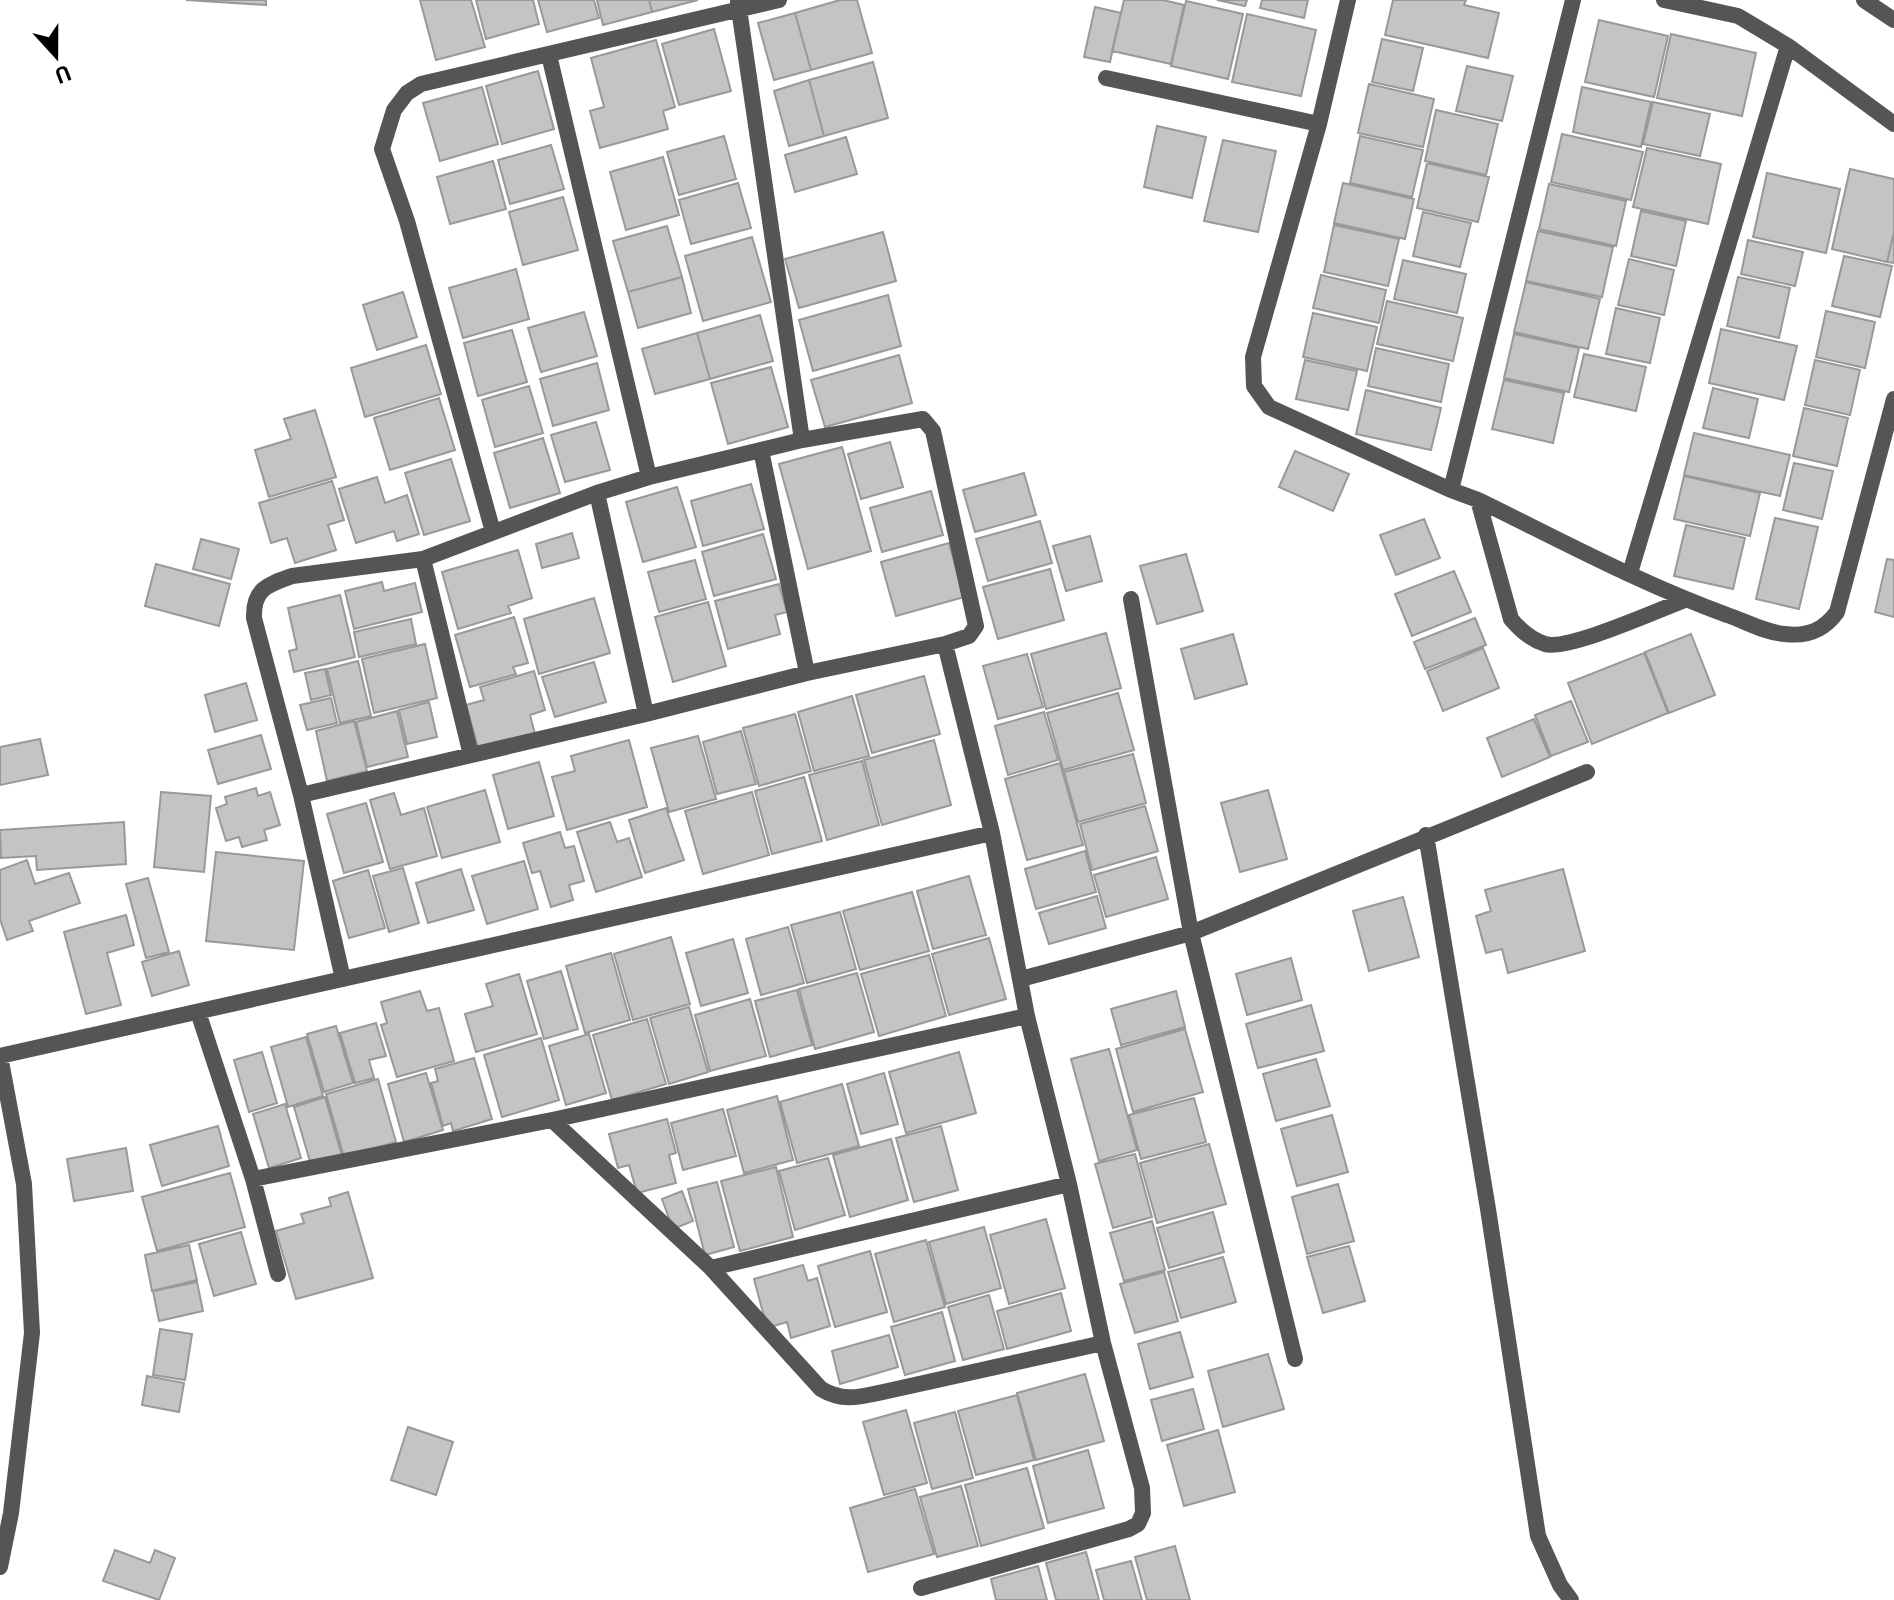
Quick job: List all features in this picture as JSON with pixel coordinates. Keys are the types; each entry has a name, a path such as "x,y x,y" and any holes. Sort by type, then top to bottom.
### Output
{"street":[{"path":"493,532 407,221 382,149 394,110 407,93 421,84 549,55 739,5 779,0"},
{"path":"1348,0 1319,124 1253,357 1254,386 1269,407 1478,500 1685,600 1781,634 1814,632 1828,624 1837,612 1894,399"},
{"path":"1451,490 1573,0"},
{"path":"1664,0 1738,16 1788,46 1894,124"},
{"path":"1864,0 1894,20"},
{"path":"739,5 802,440"},
{"path":"1630,573 1788,46"},
{"path":"549,55 649,477"},
{"path":"1106,78 1319,124"},
{"path":"301,795 969,636 976,626 929,424 923,419 802,440 649,477 597,493 423,559 292,576 273,583 259,593 253,603 254,618 301,795 343,979"},
{"path":"761,450 807,673"},
{"path":"597,493 646,714"},
{"path":"1478,500 1511,619 1523,633 1547,645 1571,643 1685,600"},
{"path":"423,559 471,755"},
{"path":"1131,599 1191,933 1295,1359"},
{"path":"921,1588 1129,1529 1138,1524 1143,1513 1142,1488 1103,1343 1069,1184 1027,1016 992,833 945,644"},
{"path":"1021,979 1191,933 1587,772"},
{"path":"0,1567 11,1513 32,1333 24,1184 0,1056 992,833"},
{"path":"1426,835 1496,1254 1538,1536 1560,1585 1571,1600"},
{"path":"198,1012 253,1179 278,1274"},
{"path":"253,1179 552,1120 1027,1016"},
{"path":"552,1120 711,1268 821,1389 835,1397 849,1399 1103,1343"},
{"path":"711,1268 1069,1184"}],"building":[{"path":"186,0 266,0 266,5"},
{"path":"420,0 471,0 485,47 436,60"},
{"path":"476,0 533,0 539,24 486,39"},
{"path":"538,0 594,0 599,18 547,32"},
{"path":"597,0 649,0 652,12 603,25"},
{"path":"649,0 698,0 652,12"},
{"path":"840,0 857,0 872,53 811,70 795,13"},
{"path":"1124,0 1163,0 1184,5 1171,64 1112,51"},
{"path":"1217,0 1247,0 1245,6"},
{"path":"1262,0 1308,0 1304,18 1260,8"},
{"path":"1393,0 1466,0 1464,5 1499,13 1488,58 1385,35"},
{"path":"1186,1 1243,14 1228,79 1171,66"},
{"path":"1095,7 1121,13 1110,62 1084,57"},
{"path":"795,13 811,70 774,80 758,23"},
{"path":"1247,14 1316,30 1301,96 1232,82"},
{"path":"1599,20 1668,36 1654,97 1585,82"},
{"path":"714,29 731,91 679,105 662,44"},
{"path":"1671,34 1756,53 1742,116 1657,98"},
{"path":"1382,39 1423,48 1413,91 1372,82"},
{"path":"656,40 675,107 663,111 668,129 600,148 590,111 604,107 591,58"},
{"path":"873,62 888,118 824,136 809,80"},
{"path":"1467,66 1513,76 1502,121 1456,111"},
{"path":"538,71 554,129 502,144 486,86"},
{"path":"809,80 824,136 789,146 774,91"},
{"path":"1369,84 1434,99 1423,147 1358,133"},
{"path":"482,87 498,144 440,161 423,103"},
{"path":"1582,87 1651,102 1641,147 1573,132"},
{"path":"1653,102 1710,114 1700,156 1643,144"},
{"path":"1436,110 1498,124 1486,175 1425,161"},
{"path":"1157,126 1206,137 1192,198 1144,187"},
{"path":"1562,134 1643,152 1631,200 1551,182"},
{"path":"724,136 736,179 679,195 667,152"},
{"path":"1360,136 1423,150 1412,197 1350,183"},
{"path":"846,137 857,174 795,192 785,155"},
{"path":"1223,140 1276,151 1258,232 1204,221"},
{"path":"551,145 564,189 510,204 498,160"},
{"path":"1647,148 1721,164 1708,224 1633,207"},
{"path":"663,157 679,215 626,230 610,172"},
{"path":"493,161 506,209 450,224 437,177"},
{"path":"1427,163 1489,177 1478,222 1417,208"},
{"path":"1850,169 1894,179 1894,232 1887,262 1832,249"},
{"path":"1767,173 1840,189 1826,253 1753,237"},
{"path":"738,183 751,228 691,244 679,200"},
{"path":"1343,183 1414,199 1405,239 1334,223"},
{"path":"1549,184 1626,201 1616,246 1539,229"},
{"path":"563,197 578,250 523,265 509,212"},
{"path":"1641,211 1686,221 1676,266 1631,256"},
{"path":"1423,212 1471,223 1460,267 1413,256"},
{"path":"1334,225 1399,239 1388,286 1324,272"},
{"path":"667,226 682,277 628,292 613,241"},
{"path":"1538,231 1613,247 1602,297 1526,281"},
{"path":"883,232 896,281 799,308 785,259"},
{"path":"1894,232 1894,263 1887,262"},
{"path":"752,237 771,302 703,321 685,256"},
{"path":"1748,240 1803,252 1795,286 1741,274"},
{"path":"1844,256 1892,266 1880,317 1832,306"},
{"path":"1629,259 1674,270 1664,315 1618,305"},
{"path":"1403,260 1466,274 1457,313 1394,299"},
{"path":"516,269 529,319 463,338 449,288"},
{"path":"1321,275 1386,290 1379,323 1313,308"},
{"path":"682,277 691,313 638,328 628,292"},
{"path":"1738,277 1790,288 1779,338 1727,326"},
{"path":"1526,282 1600,299 1588,349 1514,332"},
{"path":"403,292 417,337 377,350 363,305"},
{"path":"888,295 901,346 813,371 799,320"},
{"path":"1387,301 1463,318 1453,361 1377,344"},
{"path":"1616,308 1660,318 1650,363 1606,354"},
{"path":"1826,311 1875,322 1865,368 1816,357"},
{"path":"584,312 597,356 541,372 528,328"},
{"path":"1313,313 1377,327 1367,371 1303,357"},
{"path":"760,315 773,361 710,379 697,333"},
{"path":"1721,329 1797,346 1784,400 1709,383"},
{"path":"512,330 527,382 478,396 464,343"},
{"path":"697,333 710,379 655,394 642,349"},
{"path":"1514,334 1579,348 1569,392 1504,378"},
{"path":"426,345 441,394 365,417 351,368"},
{"path":"1376,348 1449,364 1441,402 1368,386"},
{"path":"1584,354 1646,367 1636,411 1574,397"},
{"path":"899,355 912,403 825,427 811,380"},
{"path":"1305,360 1357,371 1348,410 1296,399"},
{"path":"1815,360 1860,370 1850,415 1805,405"},
{"path":"597,363 609,410 553,426 540,379"},
{"path":"771,367 788,427 728,444 711,383"},
{"path":"1504,380 1564,393 1553,443 1492,429"},
{"path":"529,386 543,433 495,447 482,400"},
{"path":"1713,388 1758,399 1749,438 1703,428"},
{"path":"1366,390 1441,408 1431,450 1356,434"},
{"path":"439,398 455,450 390,470 374,418"},
{"path":"1804,408 1848,418 1837,466 1793,456"},
{"path":"315,410 336,477 269,497 255,450 291,439 284,419"},
{"path":"596,422 610,470 565,482 551,435"},
{"path":"1694,433 1790,455 1780,496 1684,475"},
{"path":"543,438 560,493 510,508 494,453"},
{"path":"890,442 903,487 861,499 848,454"},
{"path":"842,447 871,551 808,569 779,464"},
{"path":"1295,451 1349,474 1333,511 1279,487"},
{"path":"451,459 470,521 424,535 405,473"},
{"path":"1794,463 1833,471 1822,519 1783,510"},
{"path":"1024,473 1036,515 975,532 963,490"},
{"path":"1684,476 1760,493 1750,536 1674,519"},
{"path":"377,477 385,503 407,495 419,534 397,541 394,531 356,543 339,489"},
{"path":"332,481 344,520 328,525 336,550 295,563 287,538 271,543 259,503"},
{"path":"751,484 764,529 703,546 691,501"},
{"path":"677,487 696,547 643,562 626,502"},
{"path":"931,491 943,535 882,552 870,508"},
{"path":"1775,518 1818,527 1799,609 1756,599"},
{"path":"1424,519 1440,558 1396,575 1380,535"},
{"path":"1040,521 1052,563 988,581 976,539"},
{"path":"1686,525 1745,538 1733,589 1674,576"},
{"path":"572,533 579,558 542,568 536,544"},
{"path":"763,534 776,579 714,596 702,552"},
{"path":"1090,536 1102,581 1066,591 1053,546"},
{"path":"201,539 239,549 231,579 193,569"},
{"path":"949,543 964,597 896,616 881,562"},
{"path":"518,550 532,598 508,606 511,613 458,629 442,572"},
{"path":"1186,554 1203,611 1157,624 1140,566"},
{"path":"1887,559 1894,560 1894,617 1875,612"},
{"path":"695,560 706,599 659,612 648,572"},
{"path":"156,564 230,584 219,626 145,606"},
{"path":"1050,569 1064,620 998,639 983,587"},
{"path":"1454,571 1471,612 1412,636 1395,594"},
{"path":"382,582 384,591 415,583 422,612 354,629 345,591"},
{"path":"779,584 787,612 775,615 780,634 728,649 715,601"},
{"path":"340,595 355,657 294,672 289,651 297,649 288,608"},
{"path":"594,598 610,653 539,674 524,619"},
{"path":"708,602 726,666 673,682 655,617"},
{"path":"514,617 528,663 513,667 516,674 470,687 455,635"},
{"path":"1475,618 1486,645 1425,669 1414,642"},
{"path":"411,619 416,644 359,657 354,632"},
{"path":"1106,633 1121,688 1046,709 1031,654"},
{"path":"1233,634 1247,684 1195,699 1181,649"},
{"path":"1691,634 1715,695 1669,713 1645,652"},
{"path":"425,644 437,698 374,713 362,659"},
{"path":"1483,648 1499,688 1443,711 1427,671"},
{"path":"1644,653 1668,713 1592,744 1568,683"},
{"path":"1027,654 1043,707 998,719 983,666"},
{"path":"358,661 371,716 340,723 327,669"},
{"path":"594,662 606,702 555,717 542,677"},
{"path":"325,669 331,695 311,700 305,673"},
{"path":"534,671 545,710 530,715 535,734 479,751 466,705 484,700 480,687"},
{"path":"924,676 940,734 872,753 856,695"},
{"path":"246,683 257,720 215,732 205,695"},
{"path":"1118,693 1134,750 1063,770 1047,713"},
{"path":"852,696 869,756 814,771 798,712"},
{"path":"331,698 337,723 307,730 300,705"},
{"path":"1571,701 1588,742 1551,756 1535,715"},
{"path":"429,702 437,737 407,744 399,710"},
{"path":"397,711 408,757 367,767 356,722"},
{"path":"1044,712 1058,760 1008,775 995,726"},
{"path":"795,714 811,771 759,786 743,728"},
{"path":"1534,719 1550,757 1502,777 1487,738"},
{"path":"354,721 367,771 327,781 316,731"},
{"path":"741,731 756,784 717,794 703,742"},
{"path":"261,735 271,769 218,784 208,750"},
{"path":"698,736 716,799 669,812 651,748"},
{"path":"40,739 48,775 0,785 0,747"},
{"path":"629,740 647,807 567,830 552,777 575,771 571,756"},
{"path":"934,740 951,805 882,825 864,760"},
{"path":"1133,754 1146,803 1078,822 1064,772"},
{"path":"862,761 879,825 827,840 809,775"},
{"path":"539,762 554,816 508,829 493,775"},
{"path":"1060,763 1083,845 1027,860 1005,779"},
{"path":"804,777 822,841 772,854 755,791"},
{"path":"256,788 258,796 270,792 280,825 264,830 267,840 242,847 239,837 226,841 216,808 227,804 225,797"},
{"path":"485,790 500,842 442,858 427,807"},
{"path":"1268,790 1287,859 1240,872 1221,803"},
{"path":"161,792 211,796 204,872 154,867"},
{"path":"752,792 769,855 703,874 685,811"},
{"path":"394,793 401,815 424,808 437,856 390,869 370,800"},
{"path":"366,803 383,862 344,873 327,814"},
{"path":"1145,806 1158,851 1092,870 1080,824"},
{"path":"666,808 684,860 645,873 629,820"},
{"path":"124,822 126,864 37,870 36,856 1,858 0,830"},
{"path":"610,822 617,842 629,838 642,877 596,892 577,832"},
{"path":"560,832 565,848 574,846 584,881 569,885 573,900 551,907 540,871 532,873 523,843"},
{"path":"1085,851 1096,892 1036,909 1025,869"},
{"path":"216,852 304,861 294,950 206,941"},
{"path":"1156,857 1168,899 1106,917 1094,875"},
{"path":"27,860 35,884 69,873 80,903 29,921 33,931 7,940 0,919 0,870"},
{"path":"524,861 538,909 487,924 472,876"},
{"path":"403,868 419,923 389,932 373,876"},
{"path":"461,869 474,910 428,923 416,883"},
{"path":"1563,869 1585,951 1508,973 1502,949 1486,953 1476,916 1491,911 1485,890"},
{"path":"368,870 385,928 349,938 333,881"},
{"path":"969,876 986,935 933,949 917,891"},
{"path":"148,878 169,952 146,958 126,884"},
{"path":"912,892 929,951 860,970 843,911"},
{"path":"1097,896 1106,928 1049,944 1039,913"},
{"path":"1403,897 1419,957 1369,971 1353,911"},
{"path":"840,912 856,969 807,983 791,925"},
{"path":"126,915 134,945 107,953 121,1005 86,1014 64,932"},
{"path":"788,927 804,983 761,995 746,939"},
{"path":"671,937 690,1004 633,1020 614,954"},
{"path":"989,938 1006,999 949,1015 932,954"},
{"path":"733,939 748,993 701,1006 686,953"},
{"path":"179,951 189,985 152,996 142,962"},
{"path":"611,953 630,1020 585,1033 566,966"},
{"path":"929,955 946,1016 879,1036 861,974"},
{"path":"1291,958 1302,1000 1247,1015 1236,974"},
{"path":"561,971 578,1029 544,1039 527,981"},
{"path":"857,973 874,1032 815,1049 799,989"},
{"path":"519,974 537,1034 476,1052 465,1014 493,1006 486,984"},
{"path":"797,990 812,1045 770,1057 755,1001"},
{"path":"420,991 427,1011 439,1008 454,1061 397,1077 381,1025 387,1023 381,1002"},
{"path":"1176,991 1185,1027 1121,1045 1111,1009"},
{"path":"750,999 766,1056 710,1071 695,1015"},
{"path":"1311,1005 1324,1051 1258,1068 1246,1024"},
{"path":"689,1007 708,1072 669,1084 650,1018"},
{"path":"647,1019 666,1084 612,1100 593,1035"},
{"path":"376,1023 386,1056 369,1060 374,1078 355,1083 340,1033"},
{"path":"336,1026 353,1083 324,1092 307,1034"},
{"path":"1185,1029 1203,1092 1133,1112 1116,1049"},
{"path":"589,1034 606,1093 566,1105 549,1046"},
{"path":"306,1037 323,1096 288,1107 271,1047"},
{"path":"541,1038 559,1100 502,1117 484,1055"},
{"path":"1109,1049 1137,1150 1099,1161 1071,1059"},
{"path":"262,1052 277,1103 249,1112 234,1060"},
{"path":"959,1052 976,1113 906,1133 889,1072"},
{"path":"474,1058 492,1119 453,1131 451,1123 443,1126 431,1083 438,1081 435,1069"},
{"path":"1316,1059 1330,1106 1276,1121 1263,1074"},
{"path":"426,1073 443,1130 404,1142 388,1084"},
{"path":"884,1073 898,1124 861,1134 847,1084"},
{"path":"378,1079 396,1142 344,1157 326,1094"},
{"path":"842,1084 859,1146 797,1163 780,1102"},
{"path":"777,1096 793,1160 744,1173 727,1110"},
{"path":"325,1097 342,1156 311,1165 294,1107"},
{"path":"1194,1098 1206,1142 1141,1159 1129,1115"},
{"path":"285,1104 301,1158 269,1168 253,1114"},
{"path":"723,1109 736,1156 683,1170 671,1123"},
{"path":"1332,1115 1348,1172 1297,1186 1281,1129"},
{"path":"667,1119 676,1153 669,1155 676,1183 637,1193 629,1165 618,1168 609,1134"},
{"path":"218,1126 229,1166 162,1186 150,1145"},
{"path":"941,1126 958,1190 914,1202 896,1138"},
{"path":"891,1139 908,1200 850,1217 833,1155"},
{"path":"1209,1144 1226,1204 1157,1223 1140,1163"},
{"path":"126,1148 133,1191 74,1201 67,1159"},
{"path":"1135,1154 1152,1217 1113,1228 1095,1164"},
{"path":"828,1158 845,1215 795,1230 779,1171"},
{"path":"776,1167 793,1237 740,1251 721,1181"},
{"path":"230,1173 245,1227 157,1251 142,1197"},
{"path":"717,1182 734,1247 705,1255 688,1189"},
{"path":"1338,1184 1354,1241 1307,1254 1292,1197"},
{"path":"682,1191 693,1221 673,1229 662,1199"},
{"path":"348,1192 373,1278 296,1299 276,1231 304,1223 301,1214 331,1206 329,1198"},
{"path":"1213,1212 1224,1252 1169,1268 1157,1228"},
{"path":"1046,1219 1065,1288 1009,1304 990,1235"},
{"path":"1152,1221 1165,1270 1124,1281 1110,1233"},
{"path":"984,1227 1001,1288 946,1304 929,1242"},
{"path":"241,1232 256,1284 214,1296 199,1244"},
{"path":"926,1240 945,1307 894,1322 875,1254"},
{"path":"189,1245 197,1280 152,1291 145,1255"},
{"path":"1349,1246 1365,1301 1323,1313 1307,1257"},
{"path":"870,1251 887,1312 835,1327 818,1266"},
{"path":"1223,1257 1236,1302 1181,1318 1168,1272"},
{"path":"803,1265 808,1281 817,1278 830,1326 791,1338 787,1322 767,1328 754,1279"},
{"path":"1164,1272 1178,1321 1135,1333 1120,1284"},
{"path":"197,1282 203,1311 159,1321 153,1291"},
{"path":"1061,1293 1071,1331 1007,1349 997,1311"},
{"path":"989,1295 1004,1349 963,1360 948,1307"},
{"path":"942,1312 955,1361 905,1375 891,1327"},
{"path":"160,1329 192,1334 185,1380 153,1375"},
{"path":"1180,1332 1193,1377 1150,1389 1138,1344"},
{"path":"889,1335 898,1367 840,1384 832,1351"},
{"path":"1268,1354 1284,1409 1223,1427 1208,1371"},
{"path":"1085,1374 1104,1441 1036,1460 1017,1393"},
{"path":"147,1376 184,1383 179,1412 142,1405"},
{"path":"1193,1389 1204,1429 1162,1441 1151,1400"},
{"path":"1017,1395 1034,1460 976,1475 958,1411"},
{"path":"906,1410 927,1483 884,1495 863,1422"},
{"path":"955,1412 973,1478 932,1489 914,1423"},
{"path":"408,1427 453,1442 436,1495 391,1480"},
{"path":"1218,1430 1235,1492 1184,1506 1167,1445"},
{"path":"1088,1450 1104,1508 1048,1523 1033,1466"},
{"path":"1027,1468 1044,1528 981,1546 965,1485"},
{"path":"961,1486 978,1546 937,1557 920,1497"},
{"path":"915,1489 934,1554 868,1572 850,1508"},
{"path":"1175,1546 1190,1600 1147,1600 1135,1557"},
{"path":"115,1550 150,1563 155,1550 175,1558 159,1600 103,1581"},
{"path":"1086,1552 1099,1600 1056,1600 1046,1563"},
{"path":"1131,1561 1142,1600 1104,1600 1096,1570"},
{"path":"1038,1566 1047,1600 996,1600 991,1579"}]}
